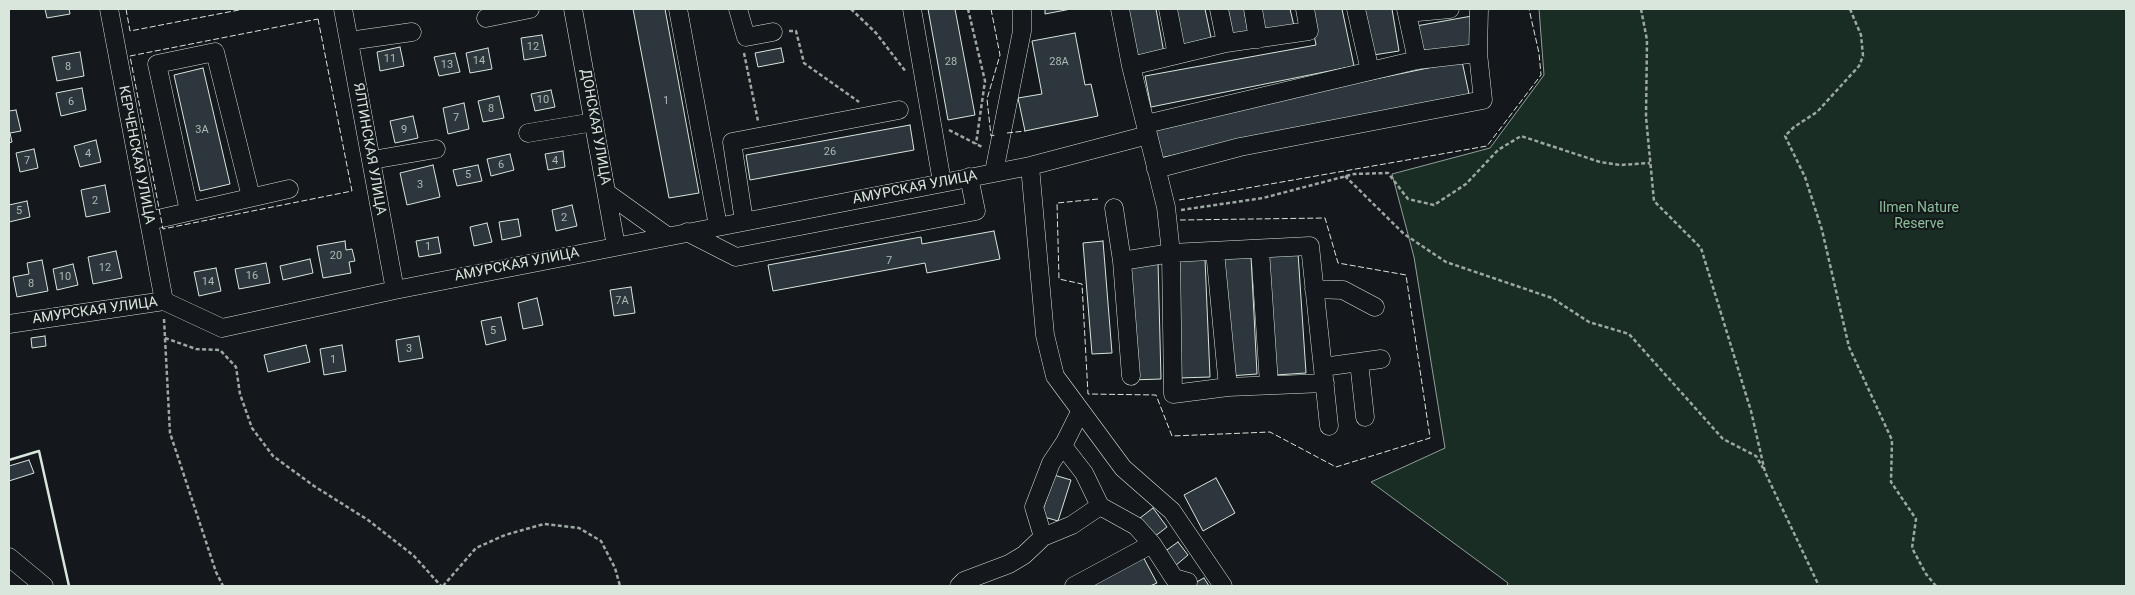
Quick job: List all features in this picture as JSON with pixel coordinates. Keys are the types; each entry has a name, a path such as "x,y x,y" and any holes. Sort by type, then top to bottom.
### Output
{"street":[{"name":"КЕРЧЕНСКАЯ УЛИЦА","path":"109,9 164,300"},
{"name":"ЯЛТИНСКАЯ УЛИЦА","path":"343,9 395,290"},
{"path":"486,18 530,9"},
{"name":"ДОНСКАЯ УЛИЦА","path":"573,9 616,246"},
{"path":"678,9 718,226"},
{"path":"738,9 746,37 773,32"},
{"path":"912,9 942,182"},
{"path":"994,172 1022,31 1022,9"},
{"path":"1120,9 1167,212 1171,253 1173,394 1269,384 1324,375 1359,362 1381,359"},
{"path":"1168,9 1177,55"},
{"path":"1219,9 1226,43"},
{"path":"1253,9 1258,39"},
{"path":"1132,66 1226,43 1309,31 1305,9"},
{"path":"1356,9 1370,70"},
{"path":"1417,60 1407,11 1450,9"},
{"path":"1156,169 1240,147 1483,100 1478,53 1479,9"},
{"path":"349,41 412,32"},
{"path":"189,212 157,64 215,52 251,197"},
{"name":"АМУРСКАЯ УЛИЦА","path":"9,324 164,300 222,328 395,290 1030,166 1147,129 1370,70 1417,60 1478,53"},
{"path":"744,221 732,142 899,110"},
{"path":"528,134 594,122"},
{"path":"372,160 436,149"},
{"path":"1030,166 1045,335 1055,376 1123,468 1172,511 1224,586"},
{"path":"687,232 736,257 966,213 976,211 969,177"},
{"path":"149,221 289,189"},
{"path":"607,193 667,236"},
{"path":"1114,208 1122,261 1131,376"},
{"path":"1122,261 1171,253 1310,246 1329,426"},
{"path":"1260,249 1269,384"},
{"path":"1215,251 1228,387"},
{"path":"1314,289 1343,290 1375,307"},
{"path":"1359,362 1365,418"},
{"path":"1043,537 1034,508 1051,463 1063,446 1080,412"},
{"path":"1063,446 1084,473 1100,506 1136,526 1152,544 1174,578 1184,584 1212,569"},
{"path":"959,586 964,580 1009,564 1024,555 1043,537 1072,525 1100,506"},
{"path":"1074,586 1152,544"},
{"path":"9,557 44,586"}],"path":[{"path":"851,9 876,33 911,79"},
{"path":"968,9 985,81 976,144"},
{"path":"1641,9 1647,40 1646,117 1654,201 1701,248 1751,411 1765,472"},
{"path":"1850,9 1861,35 1863,56 1859,66 1817,112 1794,127 1785,136 1805,177 1822,230 1849,347 1892,440 1891,482 1916,519 1912,548 1926,574 1936,586"},
{"path":"773,32 796,31 804,63 878,115"},
{"path":"746,37 744,57 761,137"},
{"path":"932,121 997,154"},
{"path":"1167,212 1193,210 1263,198 1354,174 1388,173 1408,199 1434,205 1466,184 1498,150 1521,136 1600,162 1620,165 1650,163"},
{"path":"1345,176 1404,234 1446,262 1552,298 1588,322 1629,334 1724,439 1756,456 1819,586"},
{"path":"164,300 170,433 216,572 223,586"},
{"path":"165,338 196,349 220,350 236,367 240,394 252,428 273,456 314,486 368,520 414,556 442,586 476,548 505,535 544,524 579,528 601,541 615,568 620,586"}],"green space":[{"name":"Ilmen Nature Reserve","path":"1539,9 2126,9 2126,586 1507,586 1508,583 1371,482 1445,448 1414,257 1392,174 1490,148 1544,75"}],"building":[{"path":"45,9 69,9 70,14 47,18"},
{"path":"633,9 665,9 699,193 669,198"},
{"path":"928,9 955,9 975,115 948,120"},
{"path":"1045,9 1071,9 1045,14"},
{"path":"1126,9 1156,9 1164,53 1136,59"},
{"path":"1174,9 1205,9 1212,42 1182,48"},
{"path":"1223,9 1244,9 1249,37 1230,41"},
{"path":"1260,9 1290,9 1295,30 1265,36"},
{"path":"1309,9 1342,9 1354,66 1151,107 1145,76 1316,45"},
{"path":"1359,9 1392,9 1399,51 1367,56"},
{"path":"1472,16 1477,44 1421,55 1416,26"},
{"path":"1075,33 1085,85 1091,84 1098,116 1025,131 1018,98 1042,94 1032,41"},
{"path":"542,35 546,56 524,60 521,38"},
{"path":"400,47 404,66 380,71 377,52"},
{"path":"488,48 492,69 470,73 466,53"},
{"path":"781,48 784,62 758,67 755,53"},
{"path":"80,52 84,76 57,81 52,57"},
{"path":"455,53 460,72 439,76 434,57"},
{"path":"1462,61 1469,94 1160,158 1153,125"},
{"path":"203,68 230,184 200,191 174,75"},
{"path":"82,88 86,110 61,116 56,93"},
{"path":"551,90 555,107 535,111 531,94"},
{"path":"499,96 504,118 483,122 478,101"},
{"path":"464,103 469,129 448,134 443,108"},
{"path":"16,110 21,131 10,133 12,142 9,143 9,111"},
{"path":"413,116 418,138 395,143 390,121"},
{"path":"910,125 914,150 750,180 746,155"},
{"path":"96,140 101,162 80,167 74,146"},
{"path":"34,149 38,168 20,172 16,153"},
{"path":"563,151 565,167 548,170 545,154"},
{"path":"510,154 514,170 491,176 487,159"},
{"path":"433,165 440,197 407,205 400,173"},
{"path":"478,165 482,181 457,186 453,170"},
{"path":"105,185 110,212 86,217 81,190"},
{"path":"27,201 30,217 9,222 9,205"},
{"path":"572,205 577,226 556,231 552,210"},
{"path":"518,219 521,236 502,240 499,222"},
{"path":"487,223 492,242 474,246 470,227"},
{"path":"994,231 1000,259 927,273 925,263 773,291 768,265 921,237 922,244"},
{"path":"438,237 441,253 419,257 416,241"},
{"path":"345,241 346,250 352,249 355,261 349,262 351,273 323,278 317,246"},
{"path":"1103,241 1112,353 1092,354 1083,243"},
{"path":"116,251 122,278 93,284 88,257"},
{"path":"1298,253 1306,373 1275,375 1267,255"},
{"path":"1251,256 1257,374 1229,376 1221,258"},
{"path":"310,259 313,273 283,280 280,266"},
{"path":"1205,259 1210,377 1178,378 1173,260"},
{"path":"42,260 48,291 17,297 13,277 29,274 27,263"},
{"path":"1158,261 1161,379 1131,380 1128,262"},
{"path":"266,263 270,283 239,289 235,269"},
{"path":"73,264 78,285 57,290 53,269"},
{"path":"216,268 221,291 199,296 194,272"},
{"path":"631,287 635,313 614,316 610,290"},
{"path":"537,298 543,325 523,329 518,303"},
{"path":"501,317 506,340 486,345 481,321"},
{"path":"45,336 46,346 32,348 31,338"},
{"path":"419,336 423,358 399,362 396,340"},
{"path":"306,345 310,362 268,372 264,355"},
{"path":"342,345 346,371 324,375 320,349"},
{"path":"29,460 34,473 9,481 9,466"},
{"path":"1054,475 1071,480 1058,521 1041,516"},
{"path":"1216,478 1235,513 1203,531 1184,495"},
{"path":"1153,508 1167,527 1154,537 1140,518"},
{"path":"1178,542 1188,555 1175,566 1164,552"},
{"path":"1141,553 1157,583 1150,586 1079,586"},
{"path":"1204,578 1209,586 1189,586"}],"fence":[{"path":"126,9 130,31 244,9"},
{"path":"991,9 1000,55 987,99 991,136 995,135"},
{"path":"1179,200 1487,146 1541,75 1539,53 1529,9"},
{"path":"318,19 352,191 163,229 130,56 318,19"},
{"path":"1007,133 1025,131"},
{"path":"1098,199 1057,203 1059,279 1082,284 1088,394 1156,395 1172,436 1270,432 1336,467 1430,438 1406,275 1338,263 1325,218 1180,220"}],"wall":[{"path":"9,460 39,451 69,586"}]}
